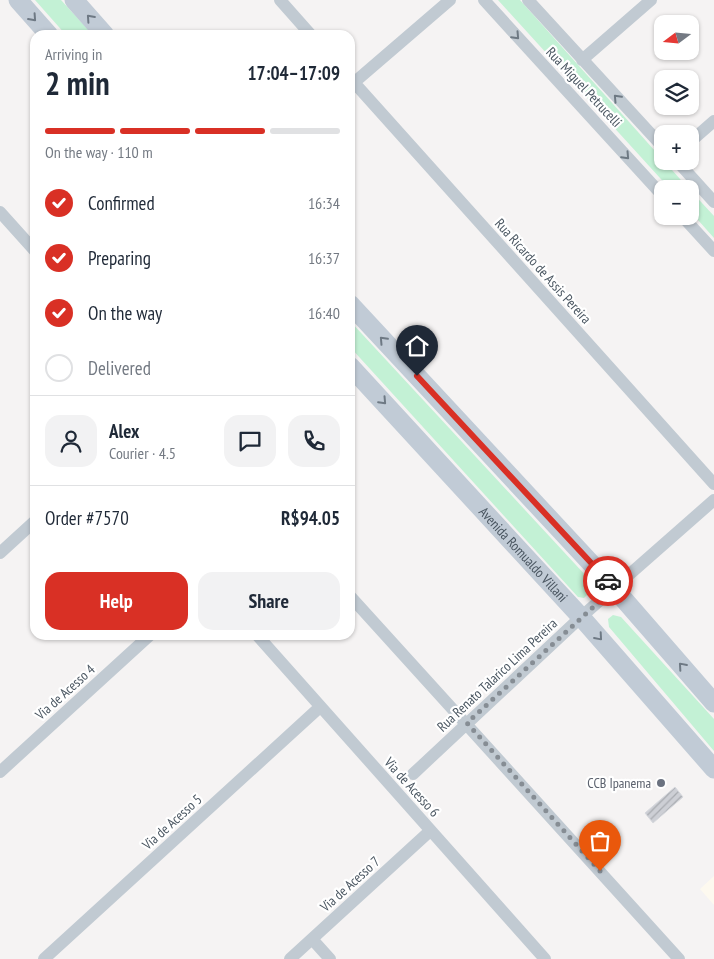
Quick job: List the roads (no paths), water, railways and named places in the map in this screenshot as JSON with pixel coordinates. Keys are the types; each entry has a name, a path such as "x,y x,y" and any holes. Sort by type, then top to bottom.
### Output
{"street":[{"path":"18,0 45,30"},
{"path":"74,0 101,30"},
{"path":"280,0 307,30"},
{"path":"355,79 450,0"},
{"name":"Rua Miguel Petrucelli","path":"484,0 654,186"},
{"name":"Rua Miguel Petrucelli","path":"528,0 654,137"},
{"path":"582,60 651,0"},
{"name":"Rua Ricardo de Assis Pereira","path":"355,86 714,484"},
{"path":"699,134 714,121"},
{"path":"684,170 714,202"},
{"path":"0,212 30,246"},
{"path":"690,225 714,251"},
{"path":"355,309 614,588 714,703"},
{"name":"Avenida Romualdo Villani","path":"355,371 581,617 714,769"},
{"name":"Rua Renato Talarico Lima Pereira","path":"413,774 581,617 714,500"},
{"path":"0,553 30,526"},
{"path":"355,601 679,959"},
{"name":"Via de Acesso 4","path":"0,772 145,640"},
{"name":"Via de Acesso 6","path":"261,640 545,959"},
{"name":"Via de Acesso 5","path":"44,959 320,707"},
{"name":"Via de Acesso 7","path":"290,959 430,831"},
{"path":"312,939 330,959"}],"place":[{"name":"CCB Ipanema","path":"661,783"}]}
